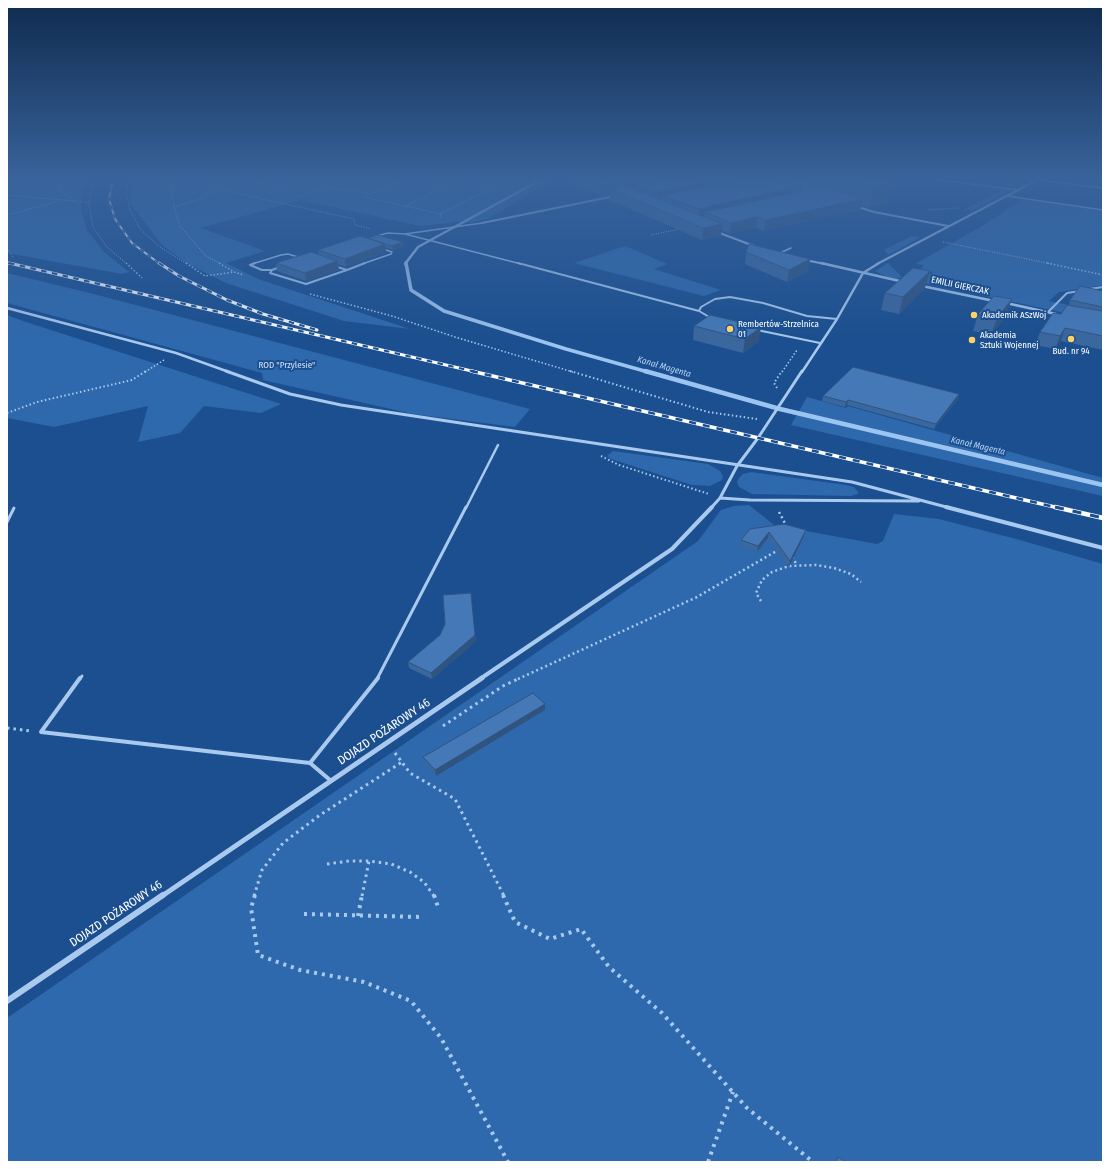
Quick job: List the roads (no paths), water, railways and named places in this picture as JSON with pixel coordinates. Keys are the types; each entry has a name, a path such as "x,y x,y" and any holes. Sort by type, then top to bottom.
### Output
{"street":[{"path":"722,234 756,247"},
{"path":"863,273 935,234"},
{"path":"778,254 786,255"},
{"path":"800,259 906,282"},
{"name":"DOJAZD POŻAROWY 46","path":"7,1001 330,780 672,549 720,498 737,466 770,421 820,343 837,320 863,273"},
{"name":"EMILII GIERCZAK","path":"918,285 1061,315"},
{"path":"7,308 176,353 290,394 334,404 737,466 852,482 1103,548"},
{"path":"720,498 773,500 926,501"}],"lane":[{"path":"374,237 384,234"},
{"path":"397,234 408,234"},
{"path":"405,234 700,311 713,318"},
{"path":"272,270 270,273 306,284 313,283 392,252 378,247"},
{"path":"778,254 791,248"},
{"path":"286,264 272,270 262,270 250,265 281,254 288,254 304,259"},
{"path":"332,265 347,270"},
{"path":"901,281 905,278"},
{"path":"1048,312 1067,293 1103,287"},
{"path":"700,311 701,307 715,299 730,297 763,303 807,316 837,320"},
{"path":"753,329 801,341 820,343"},
{"path":"310,763 375,684 498,445"},
{"path":"7,522 14,508"},
{"path":"82,676 41,732 310,763 330,780"}],"waterway":[{"name":"Kanał Magenta","path":"405,264 418,247 443,234"},
{"name":"Kanał Magenta","path":"406,263 411,290 444,311 566,349 648,372"},
{"name":"Kanał Magenta","path":"645,371 780,409 1103,485"}],"railway":[{"path":"125,234 132,243 160,264"},
{"path":"7,263 13,264"},
{"path":"9,263 476,372"},
{"path":"159,263 179,276 227,300 263,314 317,330"},
{"path":"471,371 1059,508"},
{"path":"1055,507 1103,518"}],"place":[{"name":"Akademik ASzWoj","path":"974,315"},
{"name":"Rembertów-Strzelnica 01","path":"730,329"},
{"name":"Bud. nr 94","path":"1071,339"},
{"name":"Akademia Sztuki Wojennej","path":"972,340"}],"park label":[{"name":"ROD \"Przylesie\"","path":"287,365"}]}
